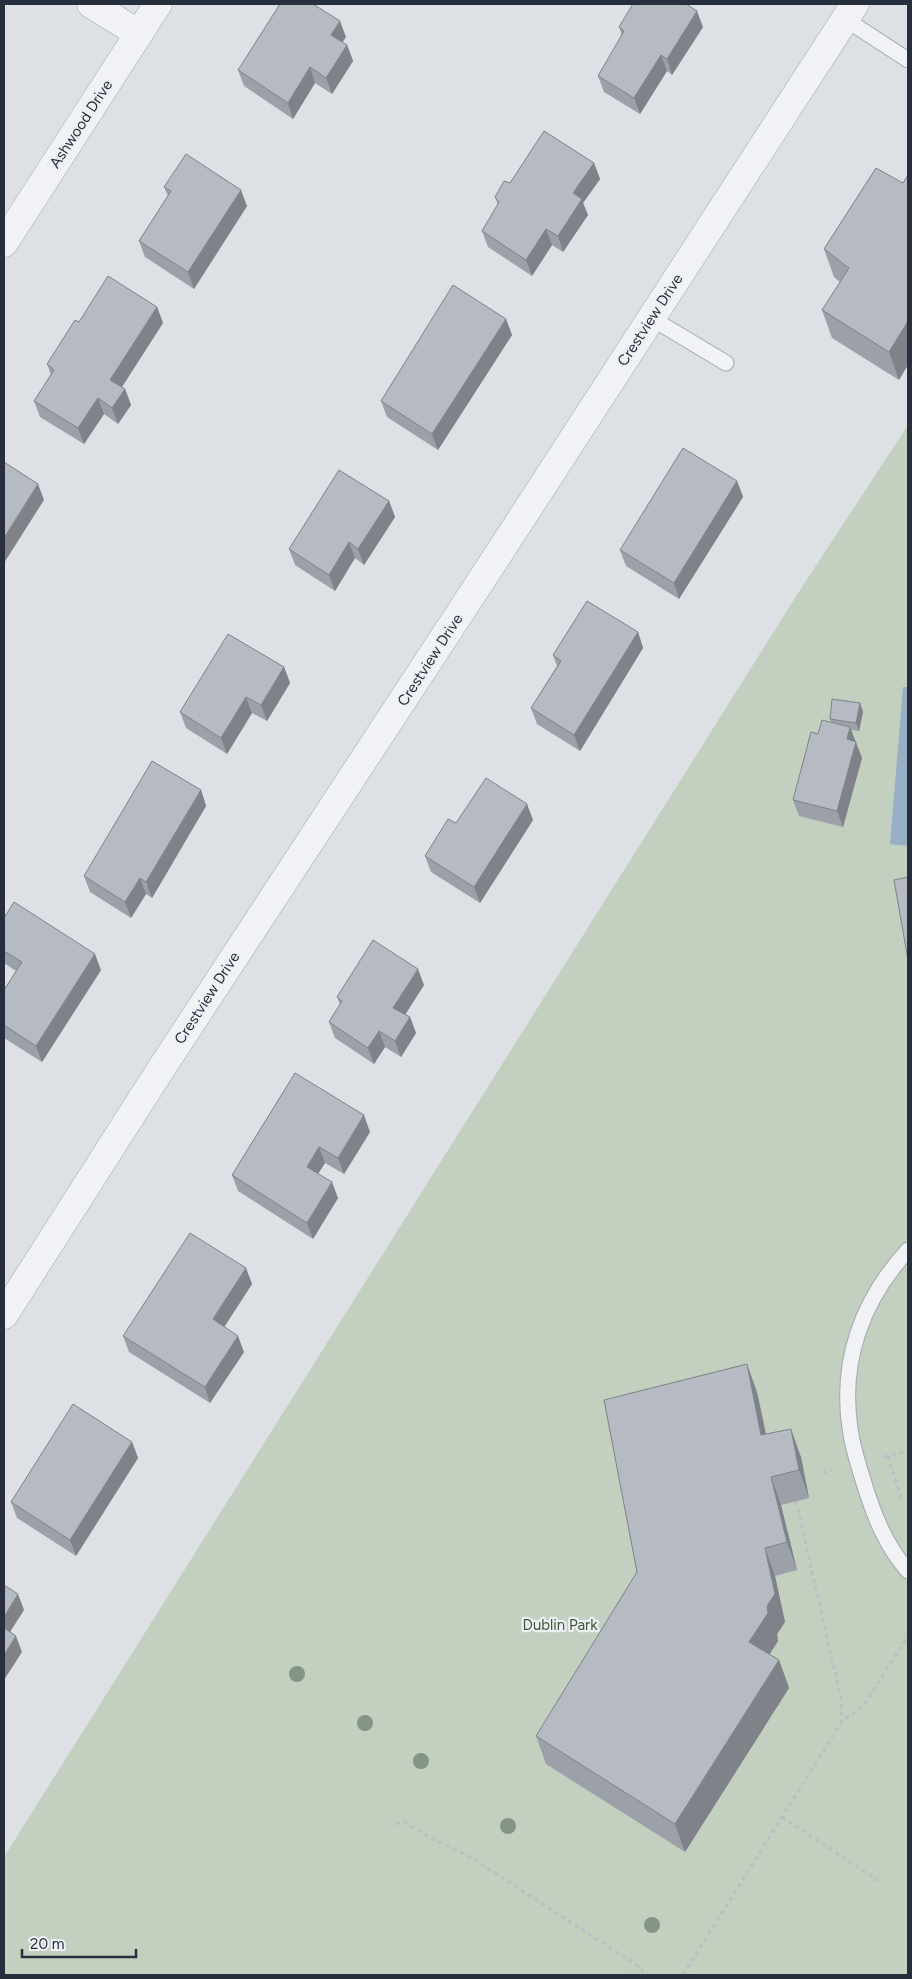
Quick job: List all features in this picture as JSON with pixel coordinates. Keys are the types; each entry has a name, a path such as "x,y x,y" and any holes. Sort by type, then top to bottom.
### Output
{"street":[{"path":"91,4 139,34"},
{"name":"Ashwood Drive","path":"4,243 158,4"},
{"name":"Crestview Drive","path":"4,1315 158,1072 490,567 850,12"}],"lane":[{"path":"850,12 908,60"},
{"path":"651,318 726,363"},
{"path":"908,1250 882,1283 869,1307 852,1352 847,1377 850,1429 871,1508 892,1550 908,1571"}],"path":[{"path":"888,1456 904,1506"},
{"path":"796,1501 841,1699 842,1721"},
{"path":"683,1975 842,1721 864,1704 908,1636"},
{"path":"782,1817 882,1883"},
{"path":"396,1824 404,1822 431,1838 472,1858 641,1968 644,1975"},
{"path":"630,1974 635,1975"}],"green space":[{"name":"Dublin Park","path":"908,425 908,1975 4,1975 4,1857 800,590"}],"water":[{"path":"903,687 908,687 908,846 890,844"}],"building":[{"path":"280,4 313,4 340,21 331,35 347,45 326,78 310,67 288,103 238,70"},
{"path":"633,4 686,4 697,11 667,59 661,55 634,98 598,76 624,31 619,27"},
{"path":"544,131 594,163 573,193 582,199 558,236 546,229 526,260 482,231 499,202 495,197 504,181 510,183"},
{"path":"186,154 241,190 188,272 139,241 171,191 164,187"},
{"path":"876,168 903,183 908,175 908,321 889,352 822,310 849,268 824,249"},
{"path":"108,276 157,307 110,380 125,389 112,408 98,398 78,428 34,401 54,370 47,364 75,320 79,322"},
{"path":"453,285 506,319 432,434 381,401"},
{"path":"683,448 737,481 674,583 620,550"},
{"path":"4,462 38,484 4,538"},
{"path":"339,470 389,501 358,549 349,542 329,575 289,549"},
{"path":"587,601 638,632 574,735 531,708 561,661 553,655"},
{"path":"228,634 284,667 261,705 246,697 221,738 180,712"},
{"path":"832,699 860,703 856,723 830,719"},
{"path":"822,720 850,727 847,739 856,742 837,811 793,800 811,732 818,734"},
{"path":"152,761 201,790 146,882 140,878 125,902 84,876"},
{"path":"486,778 527,804 474,887 425,856 448,819 456,823"},
{"path":"908,877 908,960 894,880"},
{"path":"14,902 95,954 36,1046 4,1025 4,990 22,962 4,951 4,918"},
{"path":"373,940 418,969 393,1008 410,1017 395,1041 379,1031 368,1048 329,1022 342,1001 337,997"},
{"path":"295,1073 364,1115 338,1158 319,1147 307,1167 332,1182 307,1223 232,1175"},
{"path":"190,1233 246,1268 213,1319 238,1336 205,1387 123,1336"},
{"path":"747,1364 761,1435 791,1429 799,1470 771,1477 787,1542 765,1548 775,1594 767,1606 768,1613 749,1642 779,1660 675,1824 536,1736 637,1572 604,1400"},
{"path":"73,1404 132,1442 70,1540 11,1502"},
{"path":"4,1585 18,1594 4,1617"},
{"path":"4,1628 16,1636 4,1655"}]}
